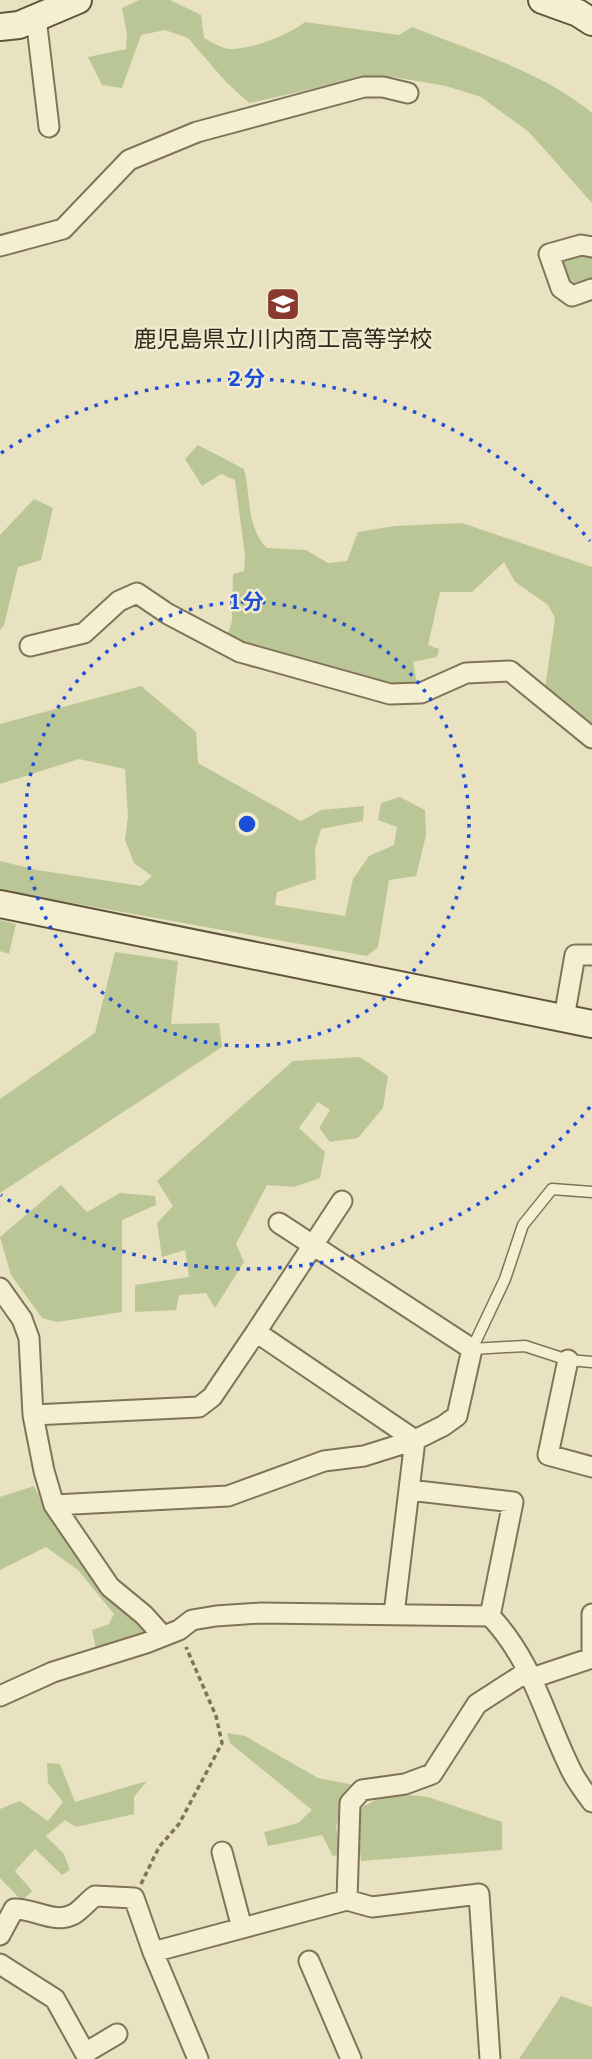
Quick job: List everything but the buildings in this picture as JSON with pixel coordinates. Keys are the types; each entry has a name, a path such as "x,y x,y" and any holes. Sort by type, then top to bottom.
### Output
{"street":[{"path":"0,27 19,25 78,0"},
{"path":"542,0 578,13 592,22"},
{"path":"36,18 49,127"},
{"path":"0,246 63,229 129,160 197,132 364,87 383,87 408,93"},
{"path":"592,247 581,245 549,254 561,288 572,296 592,289"},
{"path":"30,646 84,633 119,601 137,593 168,614 240,652 390,694 421,693 466,673 510,671 592,738"},
{"path":"0,904 592,1024"},
{"path":"564,1018 575,955 592,955"},
{"path":"33,1415 199,1407 212,1397 342,1201"},
{"path":"54,1505 228,1496 324,1461 364,1456 415,1440 457,1416 471,1349 279,1223"},
{"path":"0,1288 22,1319 29,1338 33,1415 54,1505 110,1587 171,1633"},
{"path":"256,1332 415,1440"},
{"path":"568,1360 548,1455 592,1468"},
{"path":"394,1614 415,1440"},
{"path":"409,1490 513,1503 490,1616"},
{"path":"0,1696 53,1672 146,1643 171,1633 192,1620 216,1616 261,1613 490,1616 508,1635 530,1674 571,1772 592,1802"},
{"path":"347,1900 350,1803 362,1790 405,1784 432,1774 477,1704 530,1674 592,1658 592,1614"},
{"path":"222,1852 242,1928"},
{"path":"153,1952 347,1900 372,1907 479,1894 490,2059"},
{"path":"0,1935 14,1909 26,1908 58,1919 74,1914 95,1896 134,1898 153,1952 198,2059"},
{"path":"309,1961 351,2059"},
{"path":"0,1964 55,1999 85,2053 117,2034"}],"lane":[{"path":"592,1192 552,1189 523,1225 505,1279 471,1349 525,1346 568,1360 592,1363"}],"path":[{"path":"134,1898 159,1847 179,1824 222,1743 216,1716 171,1633"}],"green space":[{"path":"139,0 170,0 201,15 204,38 227,49 270,40 305,22 399,35 412,27 505,63 551,85 592,113 592,203 529,132 481,97 446,86 394,77 361,78 249,103 226,82 188,38 165,30 141,35 122,88 102,85 88,57 126,49 127,35 122,8"},
{"path":"574,257 592,257 592,282 576,285 566,283 560,266 563,262"},
{"path":"198,445 244,469 252,521 260,540 267,548 306,550 328,563 347,561 358,532 395,526 462,523 592,567 592,730 545,688 555,618 548,605 515,582 504,562 472,592 440,592 428,645 439,649 437,657 413,662 417,684 396,686 250,648 227,636 232,621 233,574 244,571 245,555 235,480 221,474 202,486 185,459"},
{"path":"34,499 53,508 41,560 18,567 4,625 0,630 0,535"},
{"path":"141,686 196,732 198,763 301,821 321,810 364,806 363,821 321,829 315,849 316,879 277,892 275,905 345,916 353,879 369,856 394,845 397,827 378,820 381,803 400,797 425,810 426,835 416,876 389,880 378,947 367,956 0,890 0,861 37,870 141,886 152,876 134,863 125,840 128,816 125,769 79,759 0,784 0,724"},
{"path":"0,920 16,924 9,954 0,951"},
{"path":"115,952 178,961 171,1024 219,1023 222,1047 0,1193 0,1099 95,1033"},
{"path":"360,1057 388,1076 383,1108 358,1138 330,1142 319,1128 330,1110 318,1102 299,1128 325,1152 320,1178 294,1187 267,1185 236,1244 244,1262 215,1308 206,1293 179,1295 176,1310 135,1312 135,1285 189,1277 185,1250 162,1257 157,1223 173,1206 157,1181 293,1061"},
{"path":"61,1185 87,1212 120,1193 155,1196 156,1205 122,1220 122,1312 57,1322 42,1318 11,1275 0,1237"},
{"path":"34,1486 55,1527 104,1592 148,1634 96,1649 92,1630 109,1624 114,1614 78,1570 46,1547 0,1570 0,1497"},
{"path":"227,1733 245,1736 318,1778 354,1785 336,1826 340,1854 333,1856 322,1835 268,1846 264,1832 298,1823 312,1810 230,1743"},
{"path":"47,1763 60,1764 75,1802 147,1781 134,1797 134,1814 76,1827 65,1820 46,1836 64,1854 70,1870 62,1875 35,1849 15,1871 32,1891 22,1901 0,1878 0,1809 20,1801 48,1821 63,1802 48,1783"},
{"path":"390,1793 428,1797 502,1822 502,1850 361,1861 357,1822 362,1807"},
{"path":"561,1996 592,2007 592,2059 519,2059"}],"place":[{"name":"鹿児島県立川内商工高等学校","path":"283,304"}]}
